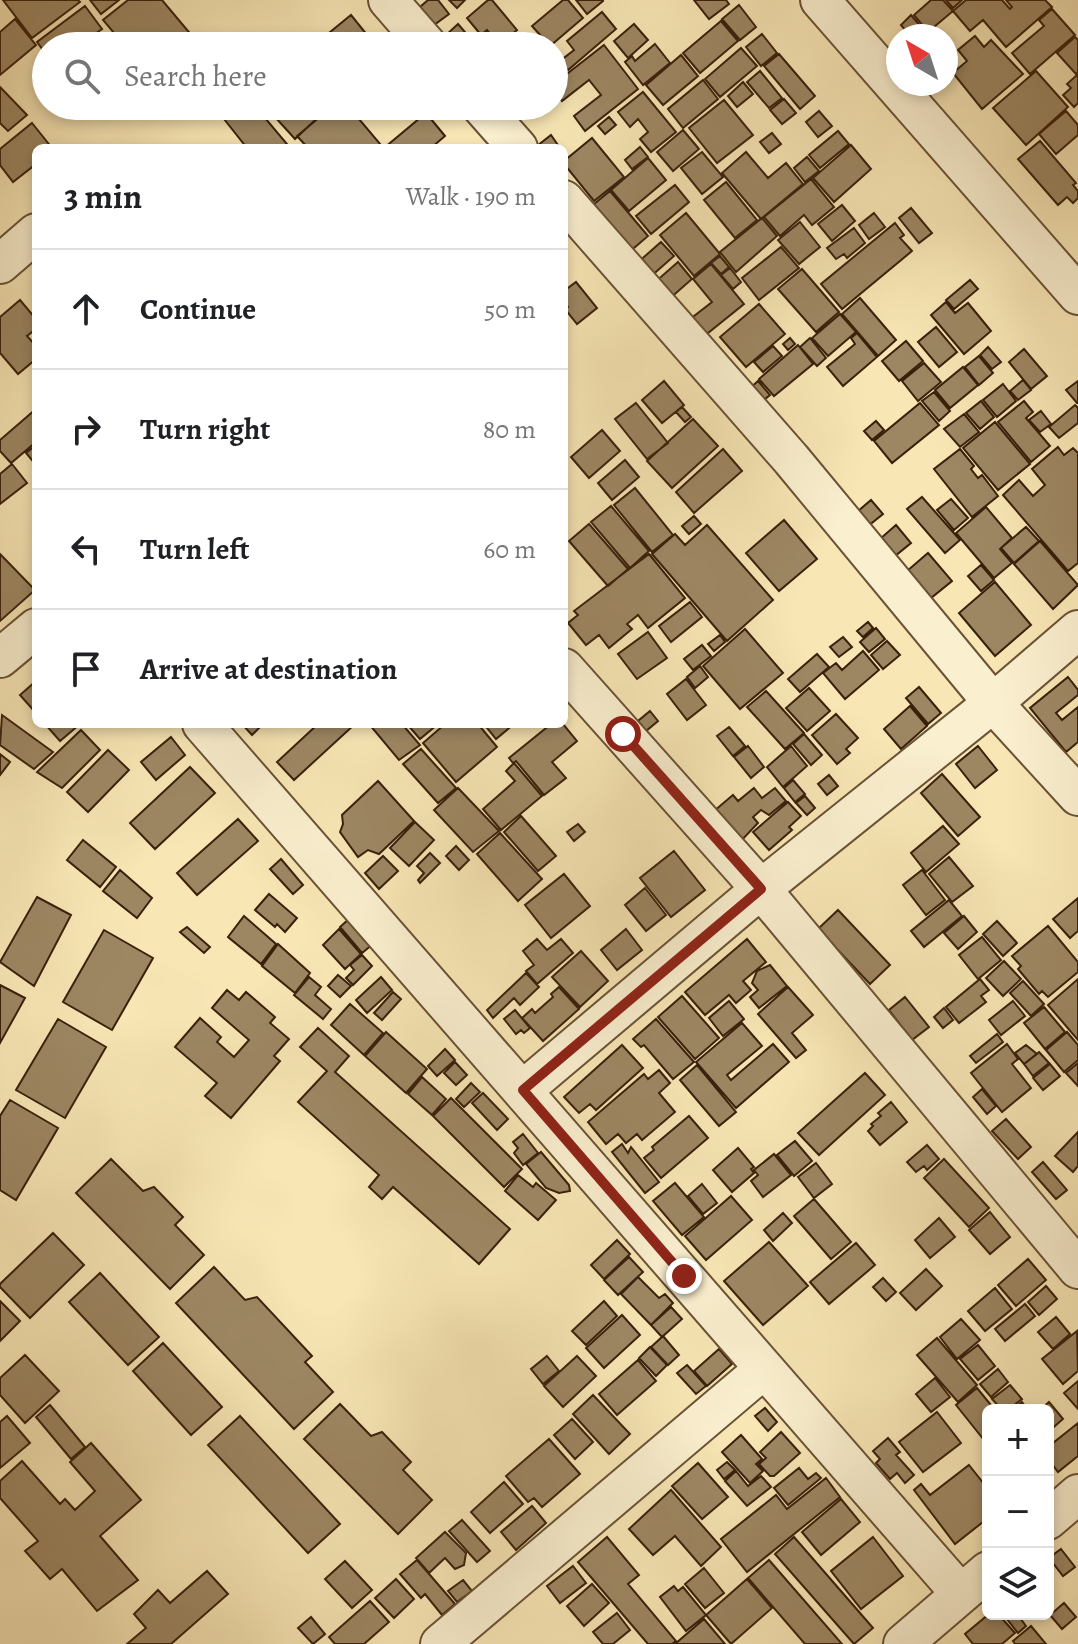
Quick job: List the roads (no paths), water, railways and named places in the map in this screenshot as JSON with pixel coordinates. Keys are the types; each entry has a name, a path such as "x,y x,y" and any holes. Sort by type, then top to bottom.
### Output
{"street":[{"path":"388,0 416,32"},
{"path":"820,0 1078,295"},
{"path":"493,120 514,144"},
{"path":"568,205 791,459 993,703 1078,796"},
{"path":"0,264 32,236"},
{"path":"523,1090 761,889 993,703 1078,630"},
{"path":"0,658 32,631"},
{"path":"568,672 761,889 1078,1269"},
{"path":"206,728 764,1369 974,1582 903,1644"},
{"path":"440,1644 764,1369"},
{"path":"1054,1515 1078,1494"}]}
